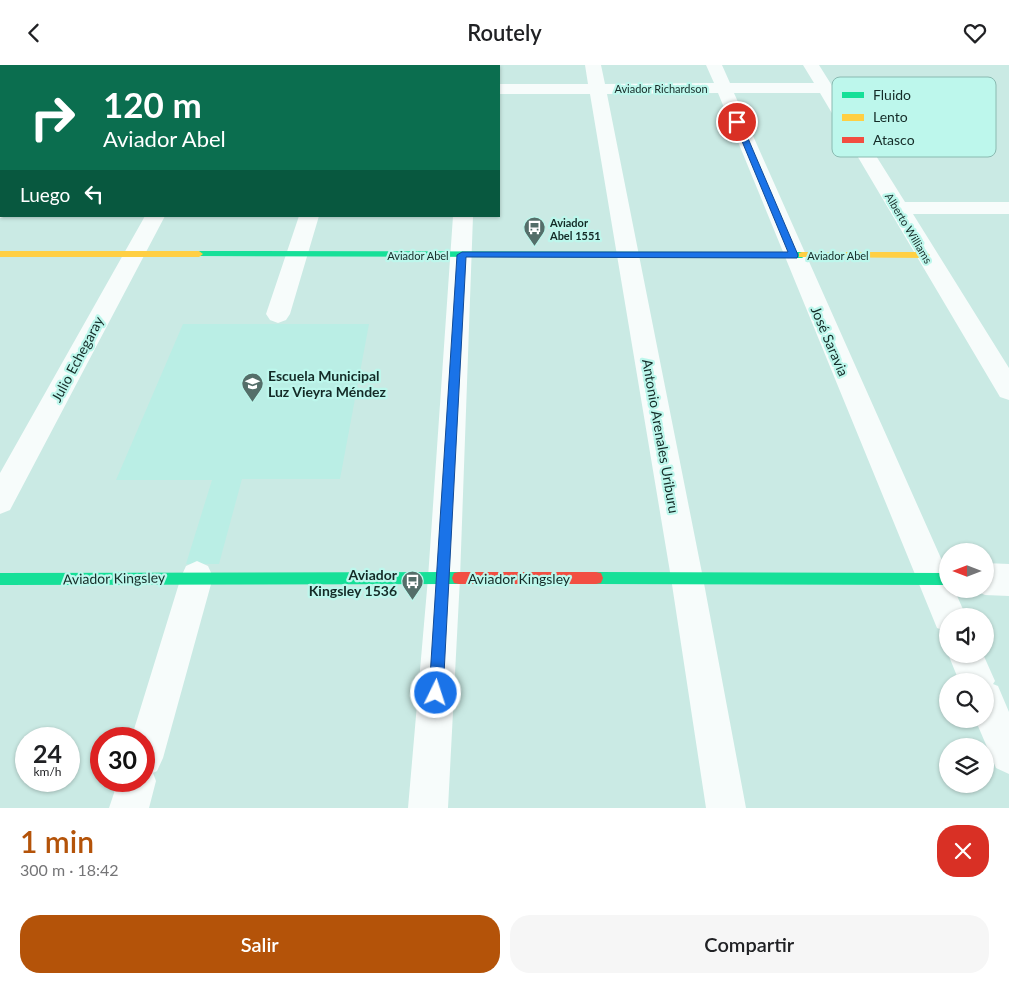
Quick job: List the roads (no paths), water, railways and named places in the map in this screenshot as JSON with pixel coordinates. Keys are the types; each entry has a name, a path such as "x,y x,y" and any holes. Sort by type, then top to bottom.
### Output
{"street":[{"name":"José Saravia","path":"714,65 794,255 939,577"},
{"name":"Alberto Williams","path":"811,65 832,103"},
{"name":"Aviador Richardson","path":"500,89 595,77 723,88 823,88"},
{"name":"Antonio Arenales Uriburu","path":"595,77 687,579 726,808"},
{"name":"Alberto Williams","path":"866,157 1009,390"},
{"path":"897,208 1009,208"},
{"name":"Julio Echegaray","path":"0,501 153,217"},
{"path":"278,314 309,217"},
{"path":"428,808 444,578 463,217"},
{"name":"Aviador Abel","path":"0,254 926,255"},
{"path":"153,727 197,577"},
{"name":"Aviador Kingsley","path":"0,579 197,577 939,579"},
{"path":"994,579 1009,579"},
{"path":"994,720 1009,755"},
{"path":"129,808 134,792"}],"place":[{"name":"Aviador Abel 1551","path":"534,247"},
{"name":"Escuela Municipal Luz Vieyra Méndez","path":"252,402"},
{"name":"Aviador Kingsley 1536","path":"413,601"}]}
